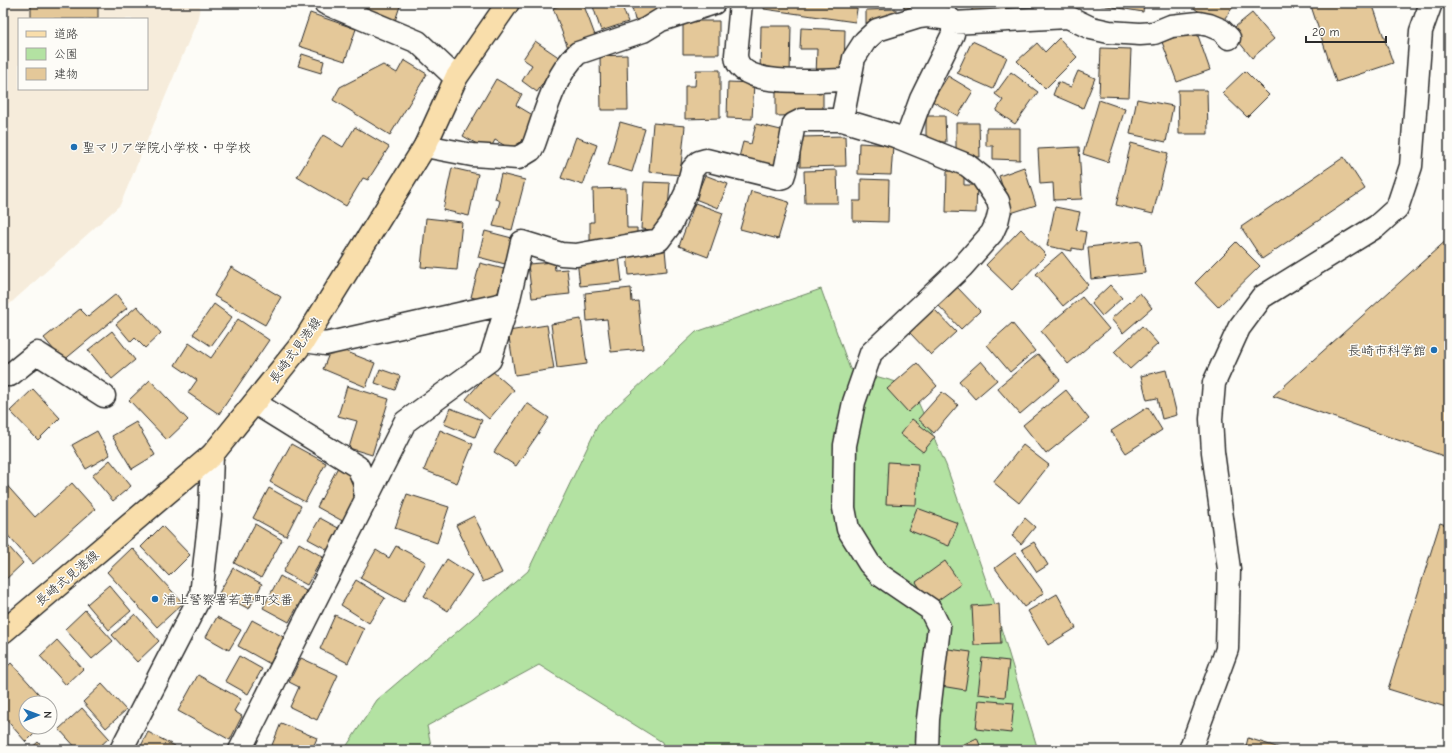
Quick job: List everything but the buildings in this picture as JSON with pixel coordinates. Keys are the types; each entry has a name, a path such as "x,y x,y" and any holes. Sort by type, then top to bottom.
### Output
{"main road":[{"name":"長崎式見港線","path":"3,632 212,455 304,342 425,146 456,78 508,3"}],"street":[{"path":"325,3 418,42 456,78"},
{"path":"425,146 472,155 518,158 531,150 558,83 572,58 578,53 643,31 661,20 714,3"},
{"path":"741,3 736,55 736,62 740,67 764,79 794,82 850,80"},
{"path":"1190,750 1227,649 1228,569 1214,459 1211,420 1214,383 1238,328 1262,297 1377,226 1397,208 1411,166 1421,31 1431,3"},
{"path":"906,140 921,100 953,34 948,15"},
{"path":"842,120 854,58 865,41 876,30 918,17 948,15 1068,17 1091,28 1109,32 1140,34 1154,33 1172,26 1198,23 1209,25 1221,30 1230,38"},
{"path":"240,750 405,422 490,360 508,303 522,242 561,254 576,255 659,240 671,224 686,193 692,170 699,162 711,161 779,178 783,177 794,124 802,120 842,120 906,140 967,166 982,177 998,201 1000,209 997,222 992,233 962,267 871,353 854,402 845,445 844,508 848,529 869,563 880,575 930,609 939,626 928,719 927,750"},
{"path":"304,342 325,344 508,303"},
{"path":"3,375 10,376 37,352 104,396"},
{"path":"255,403 358,467 364,481 366,499"},
{"path":"121,750 201,595 210,515 212,455"}],"shaded area":[{"name":"聖マリア学院小学校・中学校","path":"3,3 201,3 197,21 120,205 3,310"}],"green space":[{"path":"821,289 850,369 911,386 946,465 991,595 1038,750 664,750 662,742 539,665 427,726 432,750 344,750 377,700 528,571 599,423 696,332"}],"place":[{"name":"聖マリア学院小学校・中学校","path":"74,147"},
{"name":"長崎市科学館","path":"1434,350"},
{"name":"浦上警察署若草町交番","path":"155,599"}]}
